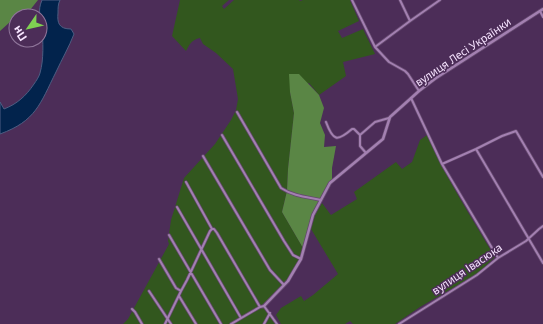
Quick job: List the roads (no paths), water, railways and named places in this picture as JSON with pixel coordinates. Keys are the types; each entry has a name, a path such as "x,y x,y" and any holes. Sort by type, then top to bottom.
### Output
{"street":[{"path":"352,0 375,47 389,62 405,71 419,91"},
{"path":"400,0 410,21"},
{"path":"375,47 440,0"},
{"name":"вулиця Лесі Українки","path":"390,117 436,78 543,9"},
{"path":"540,11 543,17"},
{"path":"411,98 442,164 498,258"},
{"path":"237,112 281,188 297,196 321,200"},
{"path":"360,135 376,122 390,117"},
{"path":"231,324 264,306 285,285 301,259 313,215 332,181 383,139 390,117"},
{"path":"326,122 330,134 336,138 344,136 354,129 360,135 360,146 366,153"},
{"path":"442,164 502,136 516,132 543,177"},
{"path":"222,135 284,241 293,255 301,259"},
{"path":"476,149 543,263"},
{"path":"203,156 270,270 285,285"},
{"path":"186,182 212,229 217,232 260,307"},
{"path":"177,207 242,318"},
{"name":"вулиця Івасюка","path":"399,324 477,275 498,258 526,241 543,226"},
{"path":"164,324 168,319 212,229"},
{"path":"169,235 221,324"},
{"path":"159,259 176,288 181,291"},
{"path":"149,291 171,324"},
{"path":"179,295 196,324"},
{"path":"264,306 277,324"},
{"path":"132,309 142,324"},
{"path":"264,324 270,313"}],"water":[{"path":"42,0 60,0 58,17 60,25 61,27 71,29 74,34 46,93 36,110 22,123 0,134 0,102 4,109 17,102 28,92 40,74 43,48 48,48 48,8 40,8"}]}
